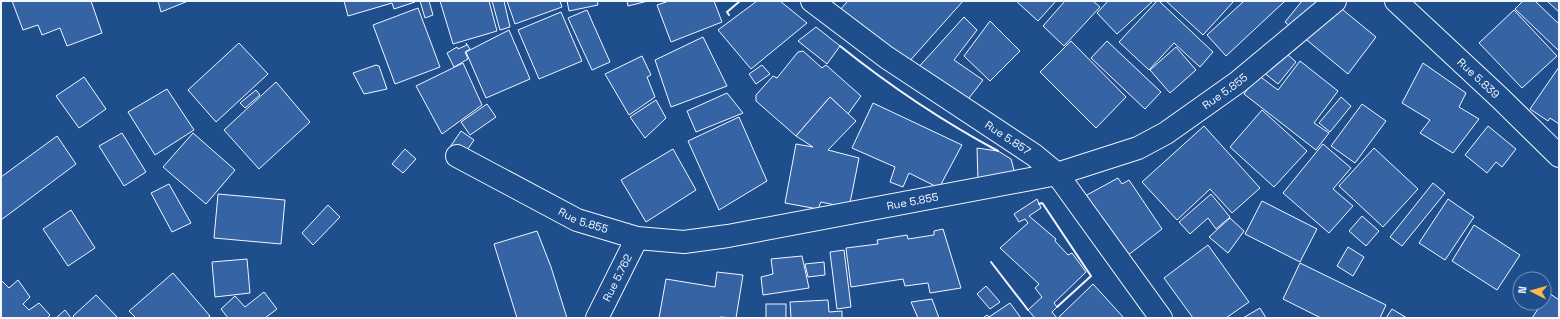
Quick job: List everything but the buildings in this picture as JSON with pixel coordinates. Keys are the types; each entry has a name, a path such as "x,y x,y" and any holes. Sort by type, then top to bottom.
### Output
{"street":[{"name":"Rue 5.857","path":"812,1 886,57 1034,155 1057,174 1161,318"},
{"name":"Rue 5.855","path":"457,156 577,220 637,238 684,242 728,236 1057,174 1138,148 1166,133 1238,82 1335,1"},
{"name":"Rue 5.839","path":"1396,1 1501,99 1559,156"},
{"name":"Rue 5.762","path":"597,318 637,238"}],"wall":[{"path":"729,15 727,12 740,1"},
{"path":"840,46 917,102 957,128 998,151"},
{"path":"1039,204 1043,204 1091,276 1057,307"},
{"path":"991,262 1028,310"}]}
